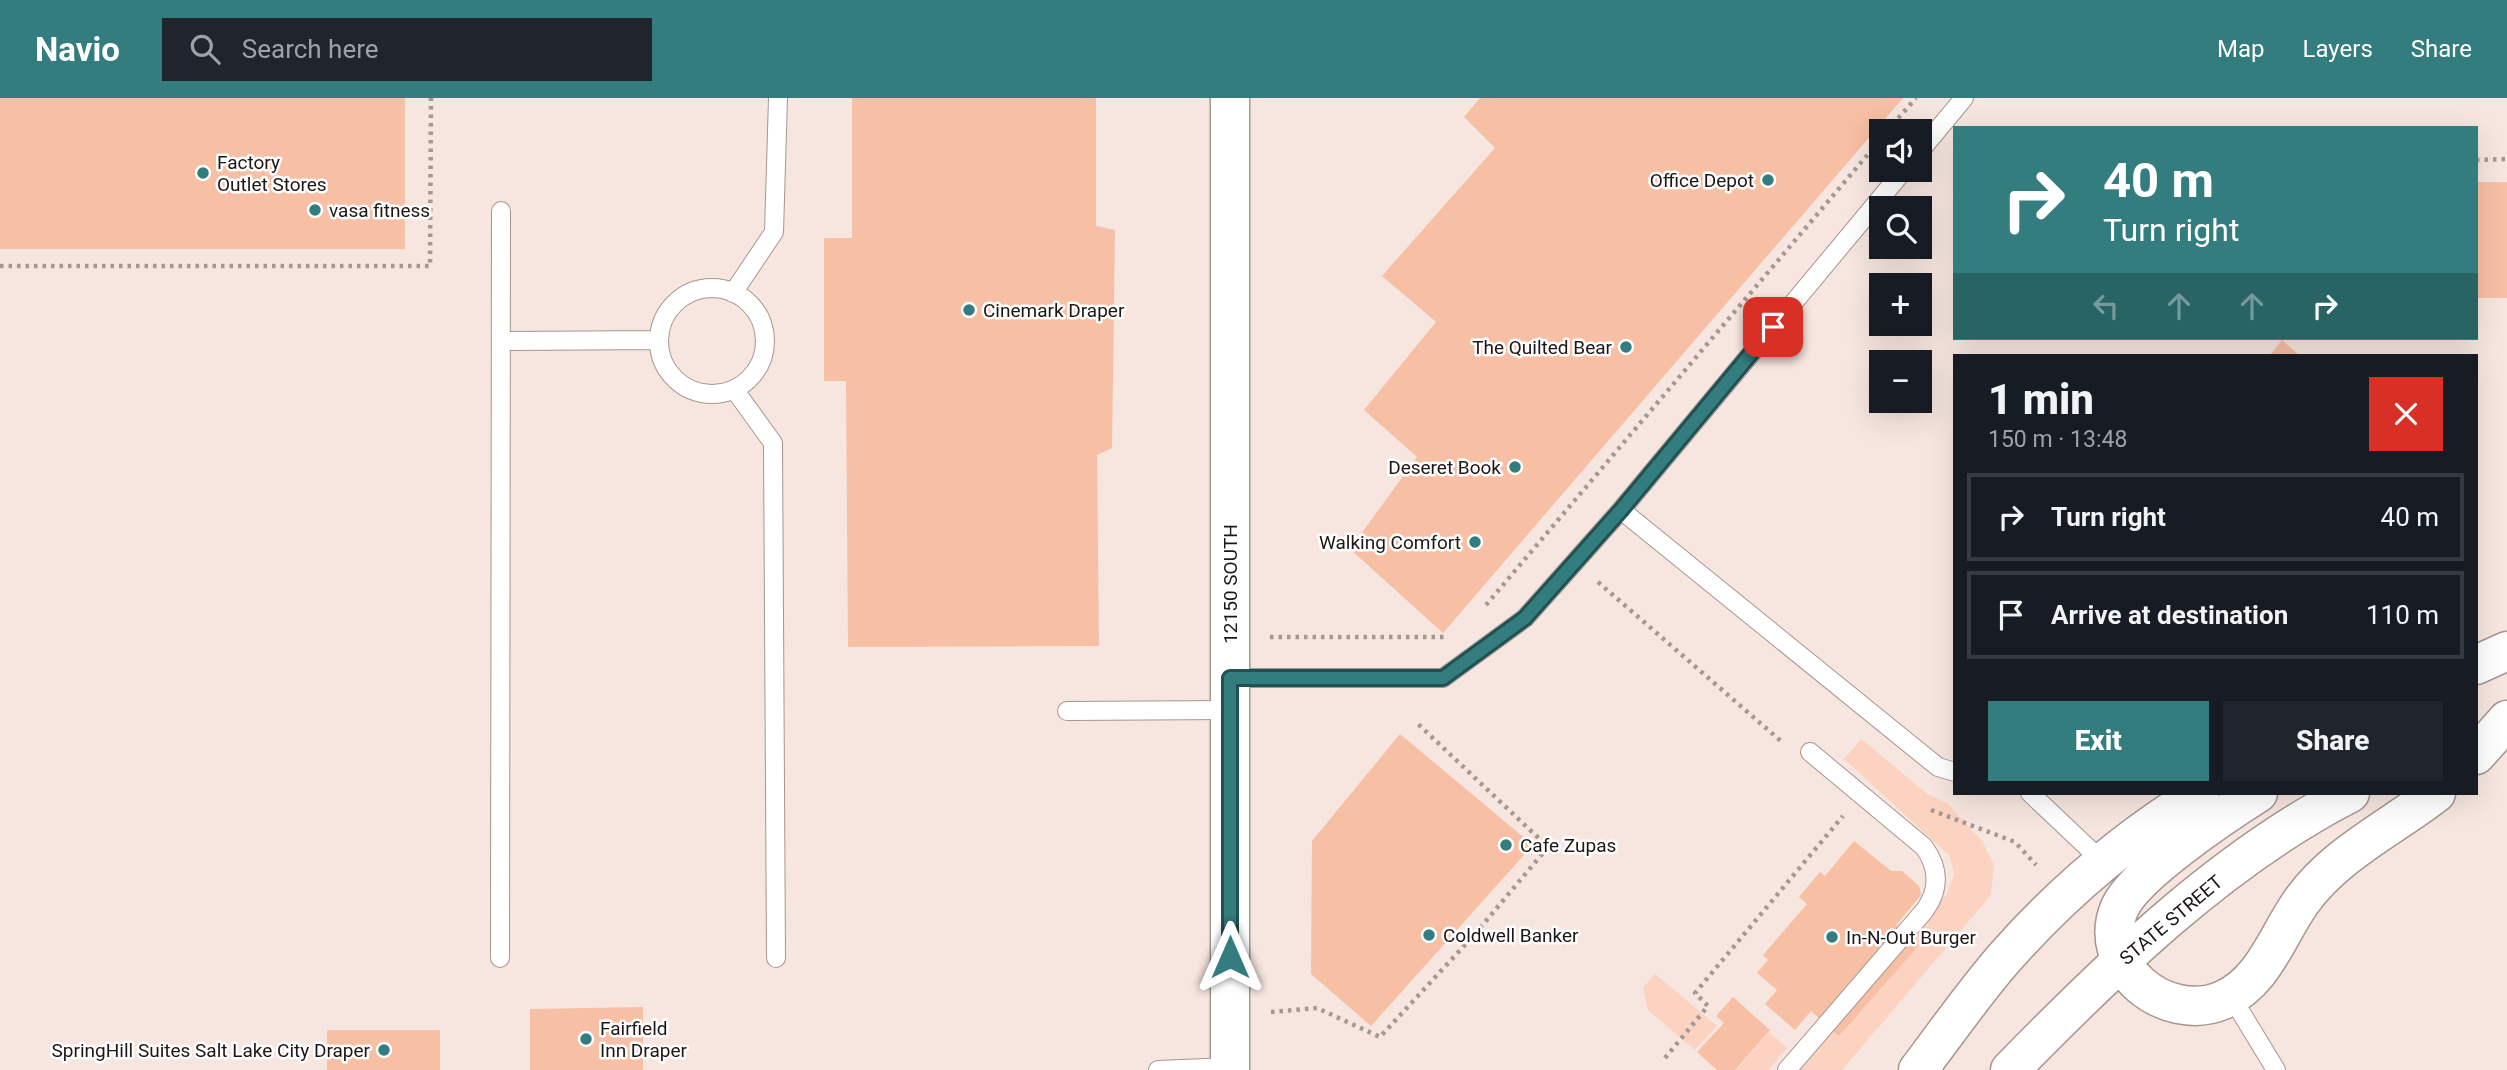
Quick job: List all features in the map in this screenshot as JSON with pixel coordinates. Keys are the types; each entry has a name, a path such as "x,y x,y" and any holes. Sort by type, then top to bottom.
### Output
{"main road":[{"name":"12150 SOUTH","path":"1230,98 1230,1068"},
{"path":"2478,664 2507,651"},
{"path":"2478,727 2507,719"},
{"path":"2478,753 2507,719"},
{"path":"1917,1070 2005,957 2051,908 2103,862 2197,795"},
{"path":"2255,795 2187,844 2129,894 2115,923 2122,960 2143,988 2167,1002 2203,1005 2231,996 2252,981 2301,902 2320,880 2341,861 2434,795"},
{"name":"STATE STREET","path":"2010,1070 2122,960 2210,885 2347,795"}],"lane":[{"path":"733,293 774,232 778,98"},
{"path":"1932,137 1964,98"},
{"path":"1067,711 1230,694 1443,678 1525,618 1621,510 1894,182"},
{"path":"500,958 501,211"},
{"path":"717,288 733,293 747,302 758,315 764,332 764,349 749,379 734,389 717,394 699,393 682,386 666,366 659,340 662,322 671,307 684,296 700,289 717,288"},
{"path":"501,341 659,340"},
{"path":"734,389 773,443 776,958"},
{"path":"1621,510 1938,767 1953,771"},
{"path":"1787,1070 1925,910 1936,888 1934,865 1924,847 1810,752"},
{"path":"2032,795 2103,862"},
{"path":"2231,996 2276,1070"},
{"path":"1158,1070 1230,1068"}],"path":[{"path":"0,266 430,266 431,98"},
{"path":"1898,119 1916,98"},
{"path":"1485,607 1869,153"},
{"path":"2478,160 2507,159"},
{"path":"1594,579 1782,742"},
{"path":"1269,637 1459,637"},
{"path":"1270,1012 1317,1009 1380,1037 1475,934 1548,847 1416,722"},
{"path":"1924,808 2015,842 2036,865"},
{"path":"1665,1058 1708,1006 1695,993 1848,810"}],"shaded area":[{"path":"1861,739 1926,793 1948,804 1982,841 1994,865 1991,895 1842,1070 1796,1070 1946,895 1954,875 1950,856 1844,759"},
{"path":"1655,974 1717,1026 1695,1050 1648,1010 1643,988"},
{"path":"1769,1032 1787,1048 1768,1070 1736,1070"}],"building":[{"name":"Factory Outlet Stores","path":"0,98 405,98 405,249 0,249"},
{"name":"Cinemark Draper","path":"852,98 1096,98 1096,226 1115,230 1112,448 1097,455 1099,646 848,647 846,381 824,381 824,238 852,238"},
{"path":"1480,98 1903,98 1885,119 1869,119 1869,138 1443,633 1350,549 1417,457 1364,410 1436,322 1382,276 1495,148 1464,117"},
{"path":"2478,182 2507,182 2507,298 2478,298"},
{"path":"2282,340 2298,354 2271,354"},
{"path":"1400,734 1533,845 1371,1026 1311,974 1312,841"},
{"name":"In-N-Out Burger","path":"1854,841 1891,871 1902,871 1919,886 1921,895 1896,925 1919,945 1839,1036 1811,1011 1795,1030 1765,1004 1777,990 1757,973 1768,960 1763,955 1807,904 1799,897 1820,872 1825,876"},
{"path":"1733,997 1770,1030 1735,1070 1717,1070 1697,1052 1724,1023 1716,1016"},
{"name":"Fairfield Inn Draper","path":"643,1007 643,1070 530,1070 530,1009"},
{"name":"SpringHill Suites Salt Lake City Draper","path":"327,1030 440,1030 440,1070 327,1070"}],"place":[{"name":"Factory Outlet Stores","path":"203,173"},
{"name":"Office Depot","path":"1768,180"},
{"name":"vasa fitness","path":"315,210"},
{"name":"Cinemark Draper","path":"969,310"},
{"name":"The Quilted Bear","path":"1626,347"},
{"name":"Deseret Book","path":"1515,467"},
{"name":"Walking Comfort","path":"1475,542"},
{"name":"Cafe Zupas","path":"1506,845"},
{"name":"Coldwell Banker","path":"1429,935"},
{"name":"In-N-Out Burger","path":"1832,937"},
{"name":"Fairfield Inn Draper","path":"586,1039"},
{"name":"SpringHill Suites Salt Lake City Draper","path":"384,1050"}],"route":[{"path":"1230,957 1230,678 1443,678 1525,618 1621,510 1773,327"}]}
